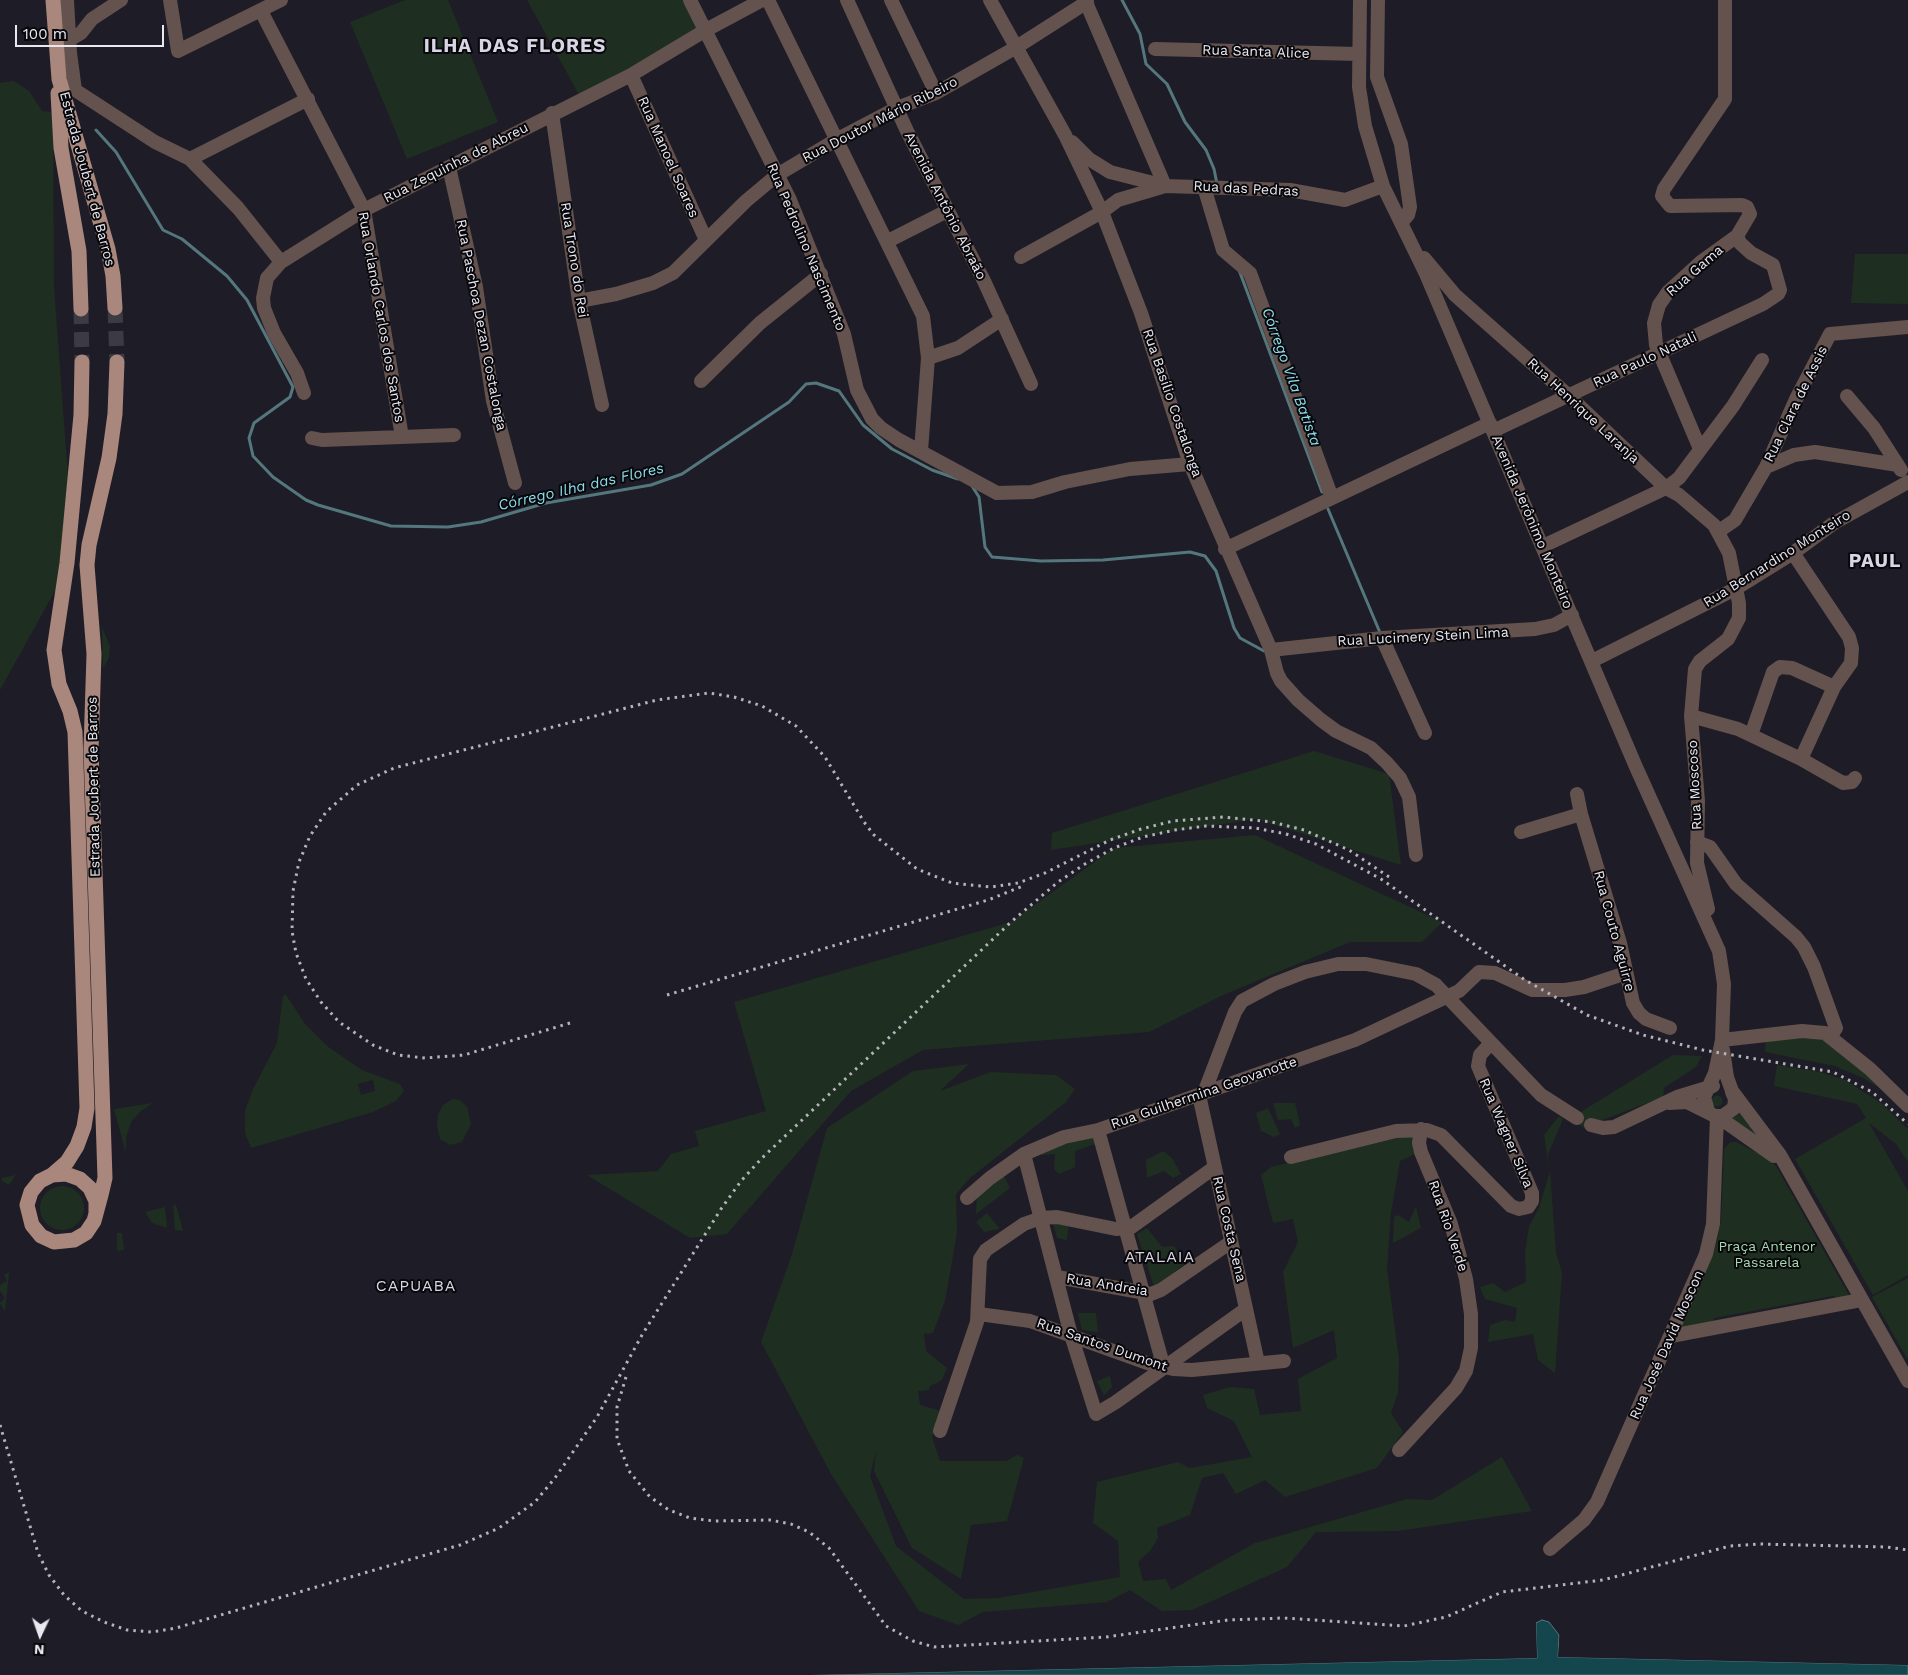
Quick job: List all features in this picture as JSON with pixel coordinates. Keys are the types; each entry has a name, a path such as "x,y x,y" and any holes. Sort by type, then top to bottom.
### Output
{"main road":[{"name":"Estrada Joubert de Barros","path":"53,0 59,79 59,130 77,238 81,309"},
{"name":"Estrada Joubert de Barros","path":"59,79 108,249 113,276 115,308"},
{"name":"Estrada Joubert de Barros","path":"52,1175 67,1162 77,1146 84,1127 87,1108 75,732 60,684 54,650 69,543 80,422 82,362"},
{"name":"Estrada Joubert de Barros","path":"96,1214 105,1171 91,749 94,654 87,565 89,545 110,450 117,362"},
{"path":"52,1175 73,1176 85,1183 96,1200 96,1214 91,1227 74,1240 54,1242 41,1236 29,1219 28,1198 35,1186 52,1175"}],"street":[{"path":"67,0 69,40 75,90 149,138 190,160 238,208 281,262"},
{"path":"69,40 81,33 92,19 121,0"},
{"path":"170,0 178,51 281,0"},
{"name":"Rua Pedrolino Nascimento","path":"690,0 777,175 844,334 857,390 868,412 881,428 997,493 1032,492 1064,482 1130,468 1152,469 1190,464"},
{"name":"Rua Zequinha de Abreu","path":"304,393 298,373 274,333 264,308 263,298 267,278 281,262 364,210 631,75 706,30 762,0"},
{"path":"768,0 836,140 888,241 923,316 928,358 921,451"},
{"name":"Avenida Antônio Abraão","path":"847,0 897,108 1002,320 1031,384"},
{"path":"891,0 936,92"},
{"name":"Rua Basílio Costalonga","path":"990,0 1065,135 1102,212 1141,313 1190,464 1225,549 1271,650 1281,681 1298,700 1336,731 1371,748 1388,763 1400,778 1409,798 1416,855"},
{"name":"Avenida Jerônimo Monteiro","path":"1360,0 1358,54 1361,107 1383,186 1411,242 1543,546 1642,781 1706,918 1719,951 1724,974 1722,1040 1727,1077 1732,1092 1780,1155 1908,1381"},
{"path":"1378,0 1377,77 1400,144 1410,206 1408,215 1401,223"},
{"path":"1725,0 1725,100 1664,188 1662,196 1670,206 1742,205 1747,207 1750,214 1737,236"},
{"path":"1086,1 1165,186"},
{"name":"Rua Doutor Mário Ribeiro","path":"579,301 616,294 653,283 673,273 760,188 777,175 836,140 897,108 936,92 1015,48 1086,1"},
{"name":"Rua Orlando Carlos dos Santos","path":"261,11 364,210 402,437"},
{"name":"Rua Santa Alice","path":"1155,49 1358,54"},
{"name":"Rua Manoel Soares","path":"631,75 706,240"},
{"path":"190,160 308,99"},
{"name":"Rua Trono do Rei","path":"552,114 579,301 602,405"},
{"name":"Rua das Pedras","path":"1065,135 1089,159 1110,172 1165,186 1290,190 1344,200 1383,186"},
{"name":"Rua Paschoa Dezan Costalonga","path":"449,167 476,287 493,401 514,483"},
{"name":"Rua das Pedras","path":"1021,257 1102,212 1118,200 1165,186"},
{"path":"1213,187 1223,250 1250,273 1332,498"},
{"path":"888,241 947,210"},
{"name":"Rua Gama","path":"1700,450 1653,338 1654,324 1659,305 1668,292 1701,262 1737,236 1740,243 1751,253 1773,265 1777,276"},
{"name":"Rua Henrique Laranja","path":"1411,242 1455,295 1569,396 1666,488 1679,495 1718,531 1729,553 1735,589"},
{"path":"701,381 765,318 820,274"},
{"name":"Rua Paulo Natali","path":"1225,549 1332,498 1491,427 1569,396 1763,304 1778,294 1780,290 1777,276"},
{"path":"928,358 958,348 1002,320"},
{"name":"Rua Clara de Assis","path":"1718,531 1735,520 1766,467 1796,399 1830,334 1907,332"},
{"path":"1543,546 1666,488 1688,468 1733,406 1762,360"},
{"path":"1847,396 1874,428 1908,482"},
{"name":"Rua Orlando Carlos dos Santos","path":"312,438 322,440 454,436"},
{"path":"1766,467 1794,455 1815,452 1898,465"},
{"name":"Rua Bernardino Monteiro","path":"1592,662 1735,589 1790,555 1834,523 1908,482"},
{"path":"1790,555 1818,601"},
{"path":"1790,555 1849,637 1852,648 1851,663 1834,687 1801,759"},
{"name":"Rua Moscoso","path":"1735,589 1739,603 1739,618 1728,639 1700,661 1695,669 1691,716 1698,801 1697,842 1710,847 1736,884 1790,931 1804,947 1814,967 1836,1028 1831,1036"},
{"name":"Rua Lucimery Stein Lima","path":"1271,650 1382,638 1535,629 1554,625 1572,615"},
{"path":"1382,638 1425,733"},
{"path":"1751,735 1773,672 1780,667 1792,668 1834,687"},
{"path":"1691,716 1718,722 1751,735 1843,782 1852,782 1855,778"},
{"name":"Rua Couto Aguirre","path":"1577,794 1581,814 1620,944 1633,1003 1639,1013 1651,1021 1670,1028"},
{"path":"1521,832 1581,814"},
{"path":"1697,842 1698,869 1708,904 1706,918"},
{"path":"1201,1094 1239,1004 1260,991 1289,978 1330,966 1366,964 1416,974 1436,986 1541,1095 1577,1118"},
{"name":"Rua Guilhermina Geovanotte","path":"967,1198 990,1178 1024,1154 1064,1137 1098,1130 1355,1040 1459,992 1475,975 1486,971 1495,973 1532,990 1576,989 1626,973"},
{"path":"1722,1040 1802,1031 1822,1032 1831,1036 1902,1095 1908,1106"},
{"name":"Avenida Jerônimo Monteiro","path":"1708,1090 1715,1073 1722,1040"},
{"name":"Rua Wagner Silva","path":"1421,1129 1441,1135 1511,1206 1519,1209 1530,1204 1532,1193 1478,1066 1480,1055 1490,1044"},
{"path":"1591,1125 1608,1128 1682,1096 1722,1085 1732,1092 1735,1099 1734,1108 1728,1114 1712,1114 1704,1100 1708,1090"},
{"name":"Rua Costa Sena","path":"1201,1094 1258,1363"},
{"name":"Avenida Jerônimo Monteiro","path":"1668,1103 1686,1102 1712,1114 1762,1146 1788,1170"},
{"name":"Rua José David Moscon","path":"1550,1548 1584,1520 1597,1502 1710,1244 1713,1224 1716,1151 1712,1114"},
{"path":"1291,1157 1387,1133 1421,1129"},
{"name":"Rua Rio Verde","path":"1399,1450 1456,1388 1466,1371 1471,1348 1471,1314 1466,1279 1451,1224 1421,1152 1419,1138 1421,1129"},
{"path":"1098,1130 1164,1368"},
{"path":"1716,1151 1722,1140 1730,1137 1762,1146"},
{"path":"1024,1154 1071,1335 1096,1414 1246,1309"},
{"path":"940,1431 979,1314 982,1256 986,1250 1024,1224 1041,1218 1057,1217 1126,1229 1134,1226 1215,1167"},
{"name":"Rua Andreia","path":"1057,1277 1151,1294 1161,1290 1231,1242"},
{"path":"1671,1336 1861,1300"},
{"name":"Rua Santos Dumont","path":"979,1314 1019,1318 1164,1368 1192,1370 1284,1361"}],"green space":[{"path":"405,0 448,0 498,122 407,159 350,22"},
{"path":"527,0 687,0 702,28 579,95"},
{"path":"14,81 29,91 42,111 53,112 54,286 69,490 66,571 0,690 0,83"},
{"path":"1855,254 1908,254 1908,304 1851,303"},
{"path":"102,627 110,646 109,658 103,668"},
{"path":"1314,751 1389,774 1401,865 1256,819 1051,850 1052,833"},
{"path":"1255,835 1442,922 1422,942 1350,942 1221,996 1149,1032 923,1050 851,1091 727,1234 690,1238 587,1175 658,1171 671,1154 699,1146 695,1131 766,1111 734,1002 1011,922 1114,848"},
{"path":"283,995 286,995 305,1024 327,1046 362,1070 400,1084 404,1091 396,1101 373,1112 251,1148 245,1133 245,1111 253,1089 277,1043","holes":["373,1080 375,1091 361,1095 358,1084"]},
{"path":"1812,1036 1824,1040 1894,1097 1863,1078 1835,1066 1765,1052 1766,1040"},
{"path":"1673,1055 1702,1056 1696,1067 1664,1088 1663,1097 1600,1121 1589,1130 1575,1123 1579,1113"},
{"path":"969,1064 940,1091 991,1072 1056,1075 1075,1089 1066,1102 970,1178 956,1194 957,1233 945,1301 933,1333 924,1334 926,1351 947,1368 942,1380 930,1386 929,1390 918,1391 920,1405 941,1411 932,1437 940,1461 1006,1461 1017,1455 1024,1458 1007,1521 971,1525 961,1579 912,1548 874,1471 876,1451 870,1476 896,1546 964,1599 998,1598 1120,1577 1118,1541 1093,1523 1097,1482 1178,1462 1190,1468 1252,1457 1234,1421 1207,1408 1203,1395 1230,1387 1254,1389 1260,1415 1301,1411 1298,1379 1337,1358 1334,1330 1293,1348 1283,1272 1298,1242 1293,1219 1273,1223 1261,1175 1271,1167 1415,1134 1415,1154 1400,1161 1391,1213 1387,1269 1399,1359 1398,1393 1391,1413 1403,1432 1377,1468 1285,1497 1265,1480 1236,1494 1223,1473 1202,1478 1190,1515 1157,1528 1158,1538 1150,1551 1138,1562 1143,1581 1166,1579 1171,1590 1255,1543 1407,1499 1432,1500 1502,1457 1532,1511 1398,1531 1316,1532 1287,1567 1192,1610 1162,1611 1130,1590 1107,1602 983,1612 958,1625 919,1611 831,1474 761,1342 792,1254 827,1128 913,1071"},
{"path":"1777,1065 1820,1072 1845,1080 1881,1103 1908,1129 1908,1162 1896,1144 1869,1123 1908,1191 1908,1275 1873,1295 1795,1159 1866,1118 1857,1104 1774,1086"},
{"path":"1717,1095 1723,1101 1717,1107 1711,1101"},
{"path":"453,1099 460,1100 467,1107 471,1124 462,1142 450,1145 440,1139 437,1126 438,1115 443,1105"},
{"path":"153,1103 141,1111 131,1122 126,1137 126,1153 114,1109"},
{"path":"1273,1103 1295,1103 1300,1125 1295,1128 1291,1119 1278,1120"},
{"path":"1268,1108 1280,1134 1274,1137 1261,1131 1256,1113"},
{"path":"1736,1108 1765,1141 1731,1121"},
{"path":"1559,1116 1563,1119 1548,1154 1549,1169 1544,1135"},
{"path":"1094,1134 1098,1143 1075,1151 1075,1167 1059,1174 1054,1169 1055,1154 1042,1155 1036,1152"},
{"name":"Praça Antenor Passarela","path":"1730,1142 1736,1142 1766,1157 1776,1166 1850,1297 1843,1302 1833,1296 1714,1318 1711,1326 1679,1330 1699,1289 1717,1241 1721,1221 1724,1149"},
{"path":"1163,1151 1172,1158 1181,1174 1173,1178 1164,1171 1147,1178 1146,1160"},
{"path":"1550,1171 1556,1252 1562,1273 1555,1373 1538,1360 1533,1334 1488,1342 1490,1325 1505,1320 1515,1322 1517,1308 1485,1299 1480,1287 1493,1283 1505,1292 1526,1282 1525,1252 1529,1226 1539,1208"},
{"path":"1003,1174 1010,1188 976,1214 977,1196"},
{"path":"16,1175 9,1185 1,1180 2,1178"},
{"path":"62,1186 74,1190 80,1196 84,1208 80,1220 74,1226 62,1230 50,1226 44,1220 40,1208 44,1196 50,1190"},
{"path":"176,1205 183,1231 175,1230 173,1206"},
{"path":"1416,1206 1421,1228 1393,1243 1394,1217 1398,1215 1409,1222"},
{"path":"165,1207 167,1228 152,1223 145,1212"},
{"path":"987,1213 999,1229 984,1232 976,1222"},
{"path":"1053,1224 1069,1224 1067,1240 1057,1238"},
{"path":"1147,1228 1162,1247 1174,1246 1185,1264 1154,1287 1137,1234"},
{"path":"117,1233 122,1233 124,1250 117,1251"},
{"path":"9,1272 5,1311 0,1303 5,1298 0,1291 0,1285 7,1281 4,1275"},
{"path":"1908,1278 1908,1360 1872,1297"},
{"path":"1078,1313 1096,1313 1098,1332 1082,1330"},
{"path":"1110,1376 1112,1387 1104,1395 1097,1381"}],"water":[{"path":"1542,1620 1549,1622 1559,1635 1558,1657 1908,1665 1908,1675 811,1675 1537,1658 1536,1623"}],"pier":[{"path":"1534,1623 1536,1623 1537,1658 808,1675 811,1673 1534,1655"},
{"path":"1560,1631 1562,1635 1561,1655 1908,1663 1908,1665 1558,1657"}],"waterway":[{"name":"Córrego Vila Batista","path":"1122,0 1140,34 1146,64 1167,84 1185,122 1206,150 1214,169 1217,184"},
{"name":"Córrego Ilha das Flores","path":"96,130 116,152 163,230 182,239 227,276 247,300 293,387 290,397 254,423 249,438 253,456 273,477 306,500 318,505 391,526 448,527 481,522 546,503 651,485 682,474 789,402 806,384 816,383 839,391 863,425 892,449 932,470 958,479"},
{"name":"Córrego Vila Batista","path":"1239,270 1322,492"},
{"name":"Córrego Ilha das Flores","path":"972,486 979,497 985,547 992,557 1041,561 1103,560 1190,552 1205,556 1216,571 1234,628 1240,638 1264,651"},
{"name":"Córrego Vila Batista","path":"1328,509 1381,635"}],"tunnel":[{"path":"115,308 117,362"},
{"path":"81,309 82,362"}],"railway":[{"path":"570,1023 464,1055 425,1058 398,1055 373,1045 339,1022 321,1002 306,979 296,953 292,931 293,891 299,862 310,836 326,812 357,785 394,768 657,700 709,693 734,697 762,706 796,726 825,757 864,822 874,835 917,869 952,883 991,887 1018,883 1045,873 1110,840 1141,829 1173,821 1223,817 1272,822 1304,830 1349,850 1392,879"},
{"path":"0,1425 38,1553 49,1575 64,1595 82,1611 104,1622 127,1630 152,1632 176,1628 460,1545 499,1528 535,1502 555,1478 597,1417 642,1335 721,1209 741,1181 762,1158 1011,922 1058,882 1114,848 1143,837 1175,830 1206,826 1255,828 1286,834 1316,844 1381,879 1525,980 1587,1015 1643,1035 1703,1050 1833,1072 1872,1092 1908,1124"},
{"path":"667,995 988,900 1023,886"},
{"path":"626,1377 617,1407 617,1439 629,1471 650,1497 669,1510 690,1518 714,1521 770,1520 791,1524 809,1532 829,1548 886,1626 913,1641 934,1647 1106,1637 1228,1620 1283,1618 1404,1626 1446,1617 1502,1592 1603,1580 1730,1546 1759,1544 1887,1547 1908,1550"}],"district":[{"name":"ILHA DAS FLORES","path":"515,46"},
{"name":"PAUL","path":"1875,561"},
{"name":"ATALAIA","path":"1160,1257"},
{"name":"CAPUABA","path":"416,1286"}]}
